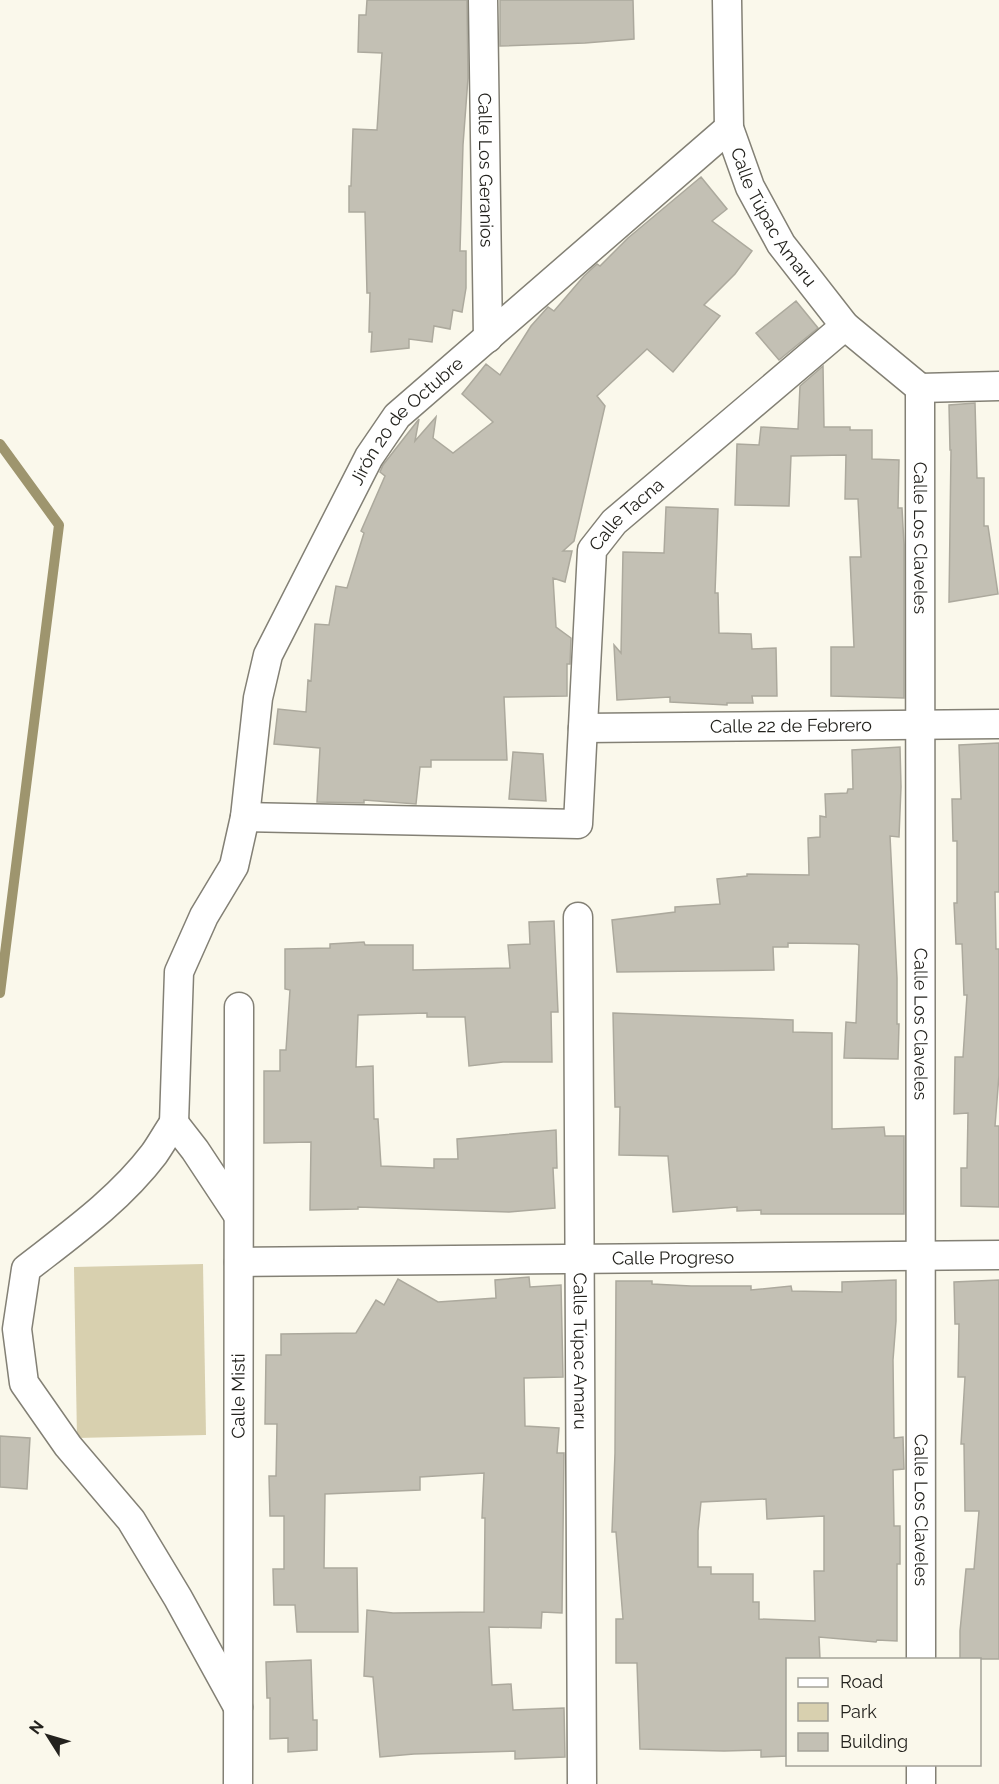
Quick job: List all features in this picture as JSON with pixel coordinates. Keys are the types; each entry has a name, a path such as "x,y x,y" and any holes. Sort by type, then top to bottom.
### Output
{"street":[{"name":"Calle Los Geranios","path":"483,0 488,338"},
{"name":"Calle Túpac Amaru","path":"727,0 729,128 750,187 781,243 845,326 920,388"},
{"name":"Jirón 20 de Octubre","path":"174,1123 179,972 204,916 234,866 245,817 258,698 268,655 369,457 397,416 729,128"},
{"name":"Calle Tacna","path":"245,817 578,824 592,550 614,522 845,326"},
{"path":"920,388 999,386"},
{"name":"Calle Los Claveles","path":"920,388 921,1658"},
{"name":"Calle 22 de Febrero","path":"583,728 999,724"},
{"name":"Calle Túpac Amaru","path":"578,917 582,1784"},
{"name":"Calle Misti","path":"238,1784 239,1007"},
{"path":"238,1215 195,1150 174,1123 154,1154 127,1185 87,1222 26,1269 17,1329 24,1383 68,1446 131,1520 178,1598 238,1707"},
{"name":"Calle Progreso","path":"239,1262 999,1255"},
{"path":"921,1766 921,1784"}],"green space":[{"path":"203,1264 206,1435 77,1438 74,1267"}],"building":[{"path":"367,0 467,0 468,78 463,145 460,251 466,251 466,288 462,312 453,310 450,329 434,326 432,342 409,339 409,348 371,352 372,332 369,332 370,293 367,293 365,212 349,212 353,129 377,130 382,53 358,52 359,15 366,15"},
{"path":"500,0 633,0 634,39 500,46"},
{"path":"701,177 727,209 712,221 752,251 735,274 704,305 720,316 673,372 647,349 597,396 605,406 574,541 563,551 572,551 565,582 553,578 556,627 571,638 570,664 567,664 567,696 504,697 507,760 431,760 431,767 420,767 416,804 364,800 364,803 317,802 320,748 274,744 278,709 306,712 308,680 311,681 315,624 329,625 336,586 347,588 364,533 361,531 385,476 380,472 383,465 419,419 415,441 436,417 433,438 453,453 493,422 462,394 486,364 500,375 531,326 548,307 554,311 597,264 600,266 628,238"},
{"path":"796,301 818,328 779,360 756,333"},
{"path":"823,366 824,427 872,430 872,459 899,460 898,508 902,508 904,545 904,698 831,696 831,647 854,647 850,557 861,557 858,499 845,499 846,455 791,456 789,506 735,505 737,444 759,445 761,427 798,429 800,386"},
{"path":"975,403 977,478 984,478 984,526 988,526 998,594 949,602 951,450 949,405"},
{"path":"666,507 718,509 715,593 718,593 719,633 751,634 752,649 776,648 777,696 752,696 753,703 727,703 727,705 670,702 670,697 617,700 614,645 621,653 623,552 664,553"},
{"path":"999,743 999,892 995,892 996,949 999,949 999,1075 995,1126 999,1126 999,1207 961,1206 961,1168 967,1168 968,1113 954,1114 955,1057 963,1057 967,995 964,995 962,944 956,944 954,903 957,903 957,841 953,841 952,799 961,799 959,745"},
{"path":"900,747 899,837 890,836 897,1024 899,1024 898,1059 844,1058 846,1022 856,1023 859,945 856,944 788,943 788,947 773,947 774,970 617,972 612,920 675,912 675,907 720,904 717,879 747,876 747,874 809,875 808,838 820,837 820,816 826,817 825,794 847,793 848,789 853,789 852,750"},
{"path":"513,752 543,754 546,801 509,799"},
{"path":"554,921 558,1012 551,1012 552,1062 503,1062 469,1066 465,1017 427,1017 427,1013 358,1015 356,1067 373,1066 374,1119 378,1119 381,1166 434,1168 434,1159 458,1159 457,1139 556,1130 557,1168 553,1168 555,1208 509,1212 358,1207 358,1209 310,1210 311,1142 264,1143 264,1071 280,1071 280,1050 286,1050 290,990 285,989 285,949 330,948 330,944 364,942 365,945 413,945 413,970 510,968 508,945 530,944 529,922"},
{"path":"613,1013 793,1020 793,1032 832,1033 832,1129 884,1127 885,1136 904,1136 904,1214 761,1214 761,1210 737,1211 737,1207 673,1212 668,1156 619,1155 620,1107 615,1107"},
{"path":"529,1277 530,1287 561,1285 563,1377 524,1378 525,1426 559,1428 557,1453 564,1453 562,1613 542,1612 541,1628 489,1627 492,1685 511,1684 513,1710 564,1708 565,1757 515,1759 515,1751 380,1757 373,1677 364,1676 367,1610 393,1613 484,1612 485,1518 482,1518 484,1473 420,1477 420,1490 325,1494 324,1568 357,1568 358,1632 297,1632 295,1605 274,1605 273,1569 284,1569 284,1516 270,1516 269,1476 276,1476 277,1424 265,1424 266,1355 281,1355 281,1334 356,1333 376,1300 384,1305 398,1279 438,1302 496,1298 495,1280"},
{"path":"896,1280 893,1360 894,1438 903,1437 904,1469 893,1470 894,1526 900,1526 900,1564 897,1564 897,1641 877,1640 876,1642 819,1637 820,1658 786,1658 786,1756 761,1757 761,1750 640,1749 637,1663 616,1663 616,1619 623,1619 616,1532 612,1532 616,1281 652,1281 652,1284 691,1286 751,1286 751,1290 791,1286 792,1291 842,1292 842,1282","holes":["766,1499 767,1519 824,1516 824,1571 814,1571 815,1621 759,1619 759,1602 753,1602 753,1574 711,1574 711,1567 698,1567 701,1502"]},
{"path":"999,1280 999,1659 960,1658 960,1631 966,1569 974,1569 979,1511 965,1511 964,1444 961,1444 965,1377 958,1377 959,1324 955,1324 954,1282"},
{"path":"0,1436 30,1438 27,1489 0,1487"},
{"path":"311,1660 313,1720 317,1720 317,1750 288,1752 288,1738 270,1739 270,1698 267,1698 266,1662"}],"waterway":[{"path":"0,444 59,525 0,993"}]}
